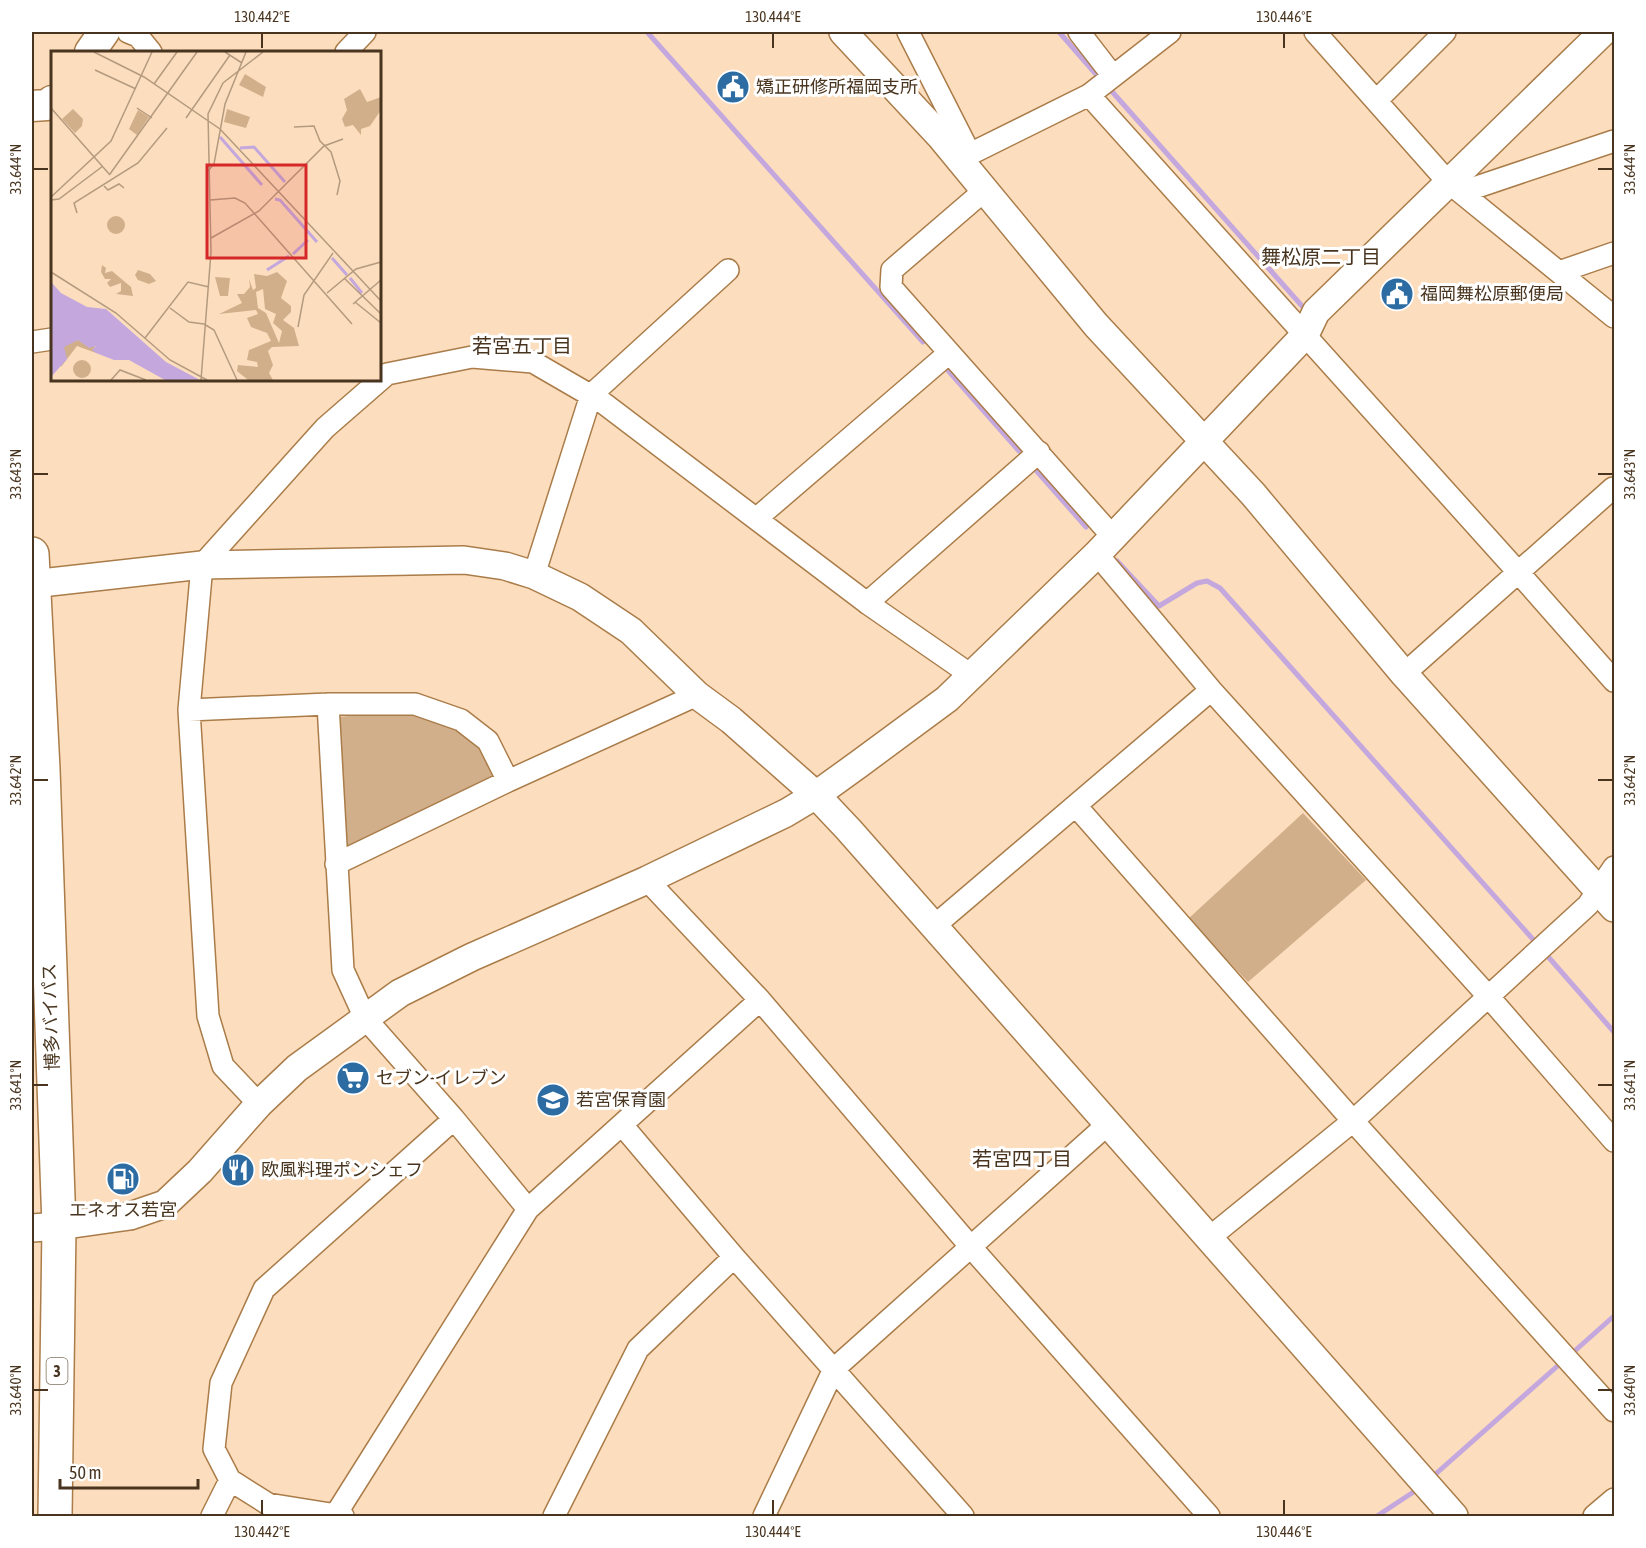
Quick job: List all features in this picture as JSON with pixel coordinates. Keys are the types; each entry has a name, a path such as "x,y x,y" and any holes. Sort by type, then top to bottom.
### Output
{"highway":[{"name":"博多バイパス","path":"32,574 43,769 45,1227 55,1516"}],"main road":[{"path":"91,51 104,32"},
{"path":"32,106 47,105 51,102"}],"street":[{"path":"128,32 138,36 150,51"},
{"path":"347,51 365,32"},
{"path":"843,32 964,156"},
{"path":"908,32 964,156 985,190 1096,325 1253,494 1404,674 1606,898"},
{"path":"1079,32 1113,76"},
{"path":"964,156 1089,95 1170,32"},
{"path":"1314,32 1455,187 1614,317"},
{"path":"1377,100 1445,32"},
{"path":"45,1227 130,1216 165,1204 200,1171 259,1104 297,1068 400,993 472,957 647,880 786,813 816,795 947,699 1105,546 1205,442 1305,334 1316,312 1455,187 1603,32"},
{"path":"1089,95 1614,681"},
{"path":"1455,187 1614,141"},
{"path":"985,190 892,270 891,287 1039,452 1105,546 1212,690 1488,996 1614,1141"},
{"path":"1559,272 1614,253"},
{"path":"534,575 591,395 728,270"},
{"path":"32,342 51,339"},
{"path":"757,518 949,352"},
{"path":"381,379 387,374 472,357 533,362 591,395 867,603 971,675"},
{"path":"259,1104 223,1066 208,1016 189,710 202,565 325,428 379,381"},
{"path":"867,603 1039,452"},
{"path":"1404,674 1613,488 1614,490"},
{"path":"32,574 202,565 464,560 505,566 534,575 580,597 631,631 697,695 731,720 816,795 1454,1516"},
{"path":"933,927 1212,690"},
{"path":"336,864 508,781 697,695"},
{"path":"189,710 328,704 415,704 461,720 488,741 508,781"},
{"path":"328,704 343,970 365,1018 454,1119 528,1209"},
{"path":"1076,806 1353,1121 1614,1411"},
{"path":"1606,898 1614,867"},
{"path":"647,880 760,1000 970,1246 1209,1516"},
{"path":"1209,1238 1353,1121 1588,905 1606,898"},
{"path":"454,1119 264,1289 221,1383 214,1449 230,1480 268,1504 339,1515 528,1209 760,1000"},
{"path":"764,1516 834,1369 1108,1124"},
{"path":"621,1125 734,1257 963,1516"},
{"path":"554,1516 638,1349 734,1257"},
{"path":"212,1516 230,1480"},
{"path":"1594,1516 1614,1498"}],"shaded area":[{"path":"411,710 455,724 480,746 496,771 495,781 351,849 342,845 338,717"},
{"path":"1303,813 1366,880 1248,982 1188,919"}],"waterway":[{"path":"647,32 923,342"},
{"path":"1059,32 1101,80"},
{"path":"1108,87 1302,306"},
{"path":"945,367 1019,451"},
{"path":"1034,468 1086,527"},
{"path":"1117,561 1159,606 1197,583 1207,581 1220,588 1538,945"},
{"path":"1544,952 1614,1032"},
{"path":"1569,1356 1614,1316"},
{"path":"1430,1479 1562,1362"},
{"path":"1377,1516 1418,1489"}],"place":[{"name":"矯正研修所福岡支所","path":"733,87"},
{"name":"福岡舞松原郵便局","path":"1397,294"},
{"name":"セブン-イレブン","path":"353,1078"},
{"name":"若宮保育園","path":"553,1100"},
{"name":"欧風料理ポンシェフ","path":"238,1170"},
{"name":"エネオス若宮","path":"123,1179"}],"district":[{"name":"舞松原二丁目","path":"1321,257"},
{"name":"若宮五丁目","path":"522,346"},
{"name":"若宮四丁目","path":"1022,1159"}]}
